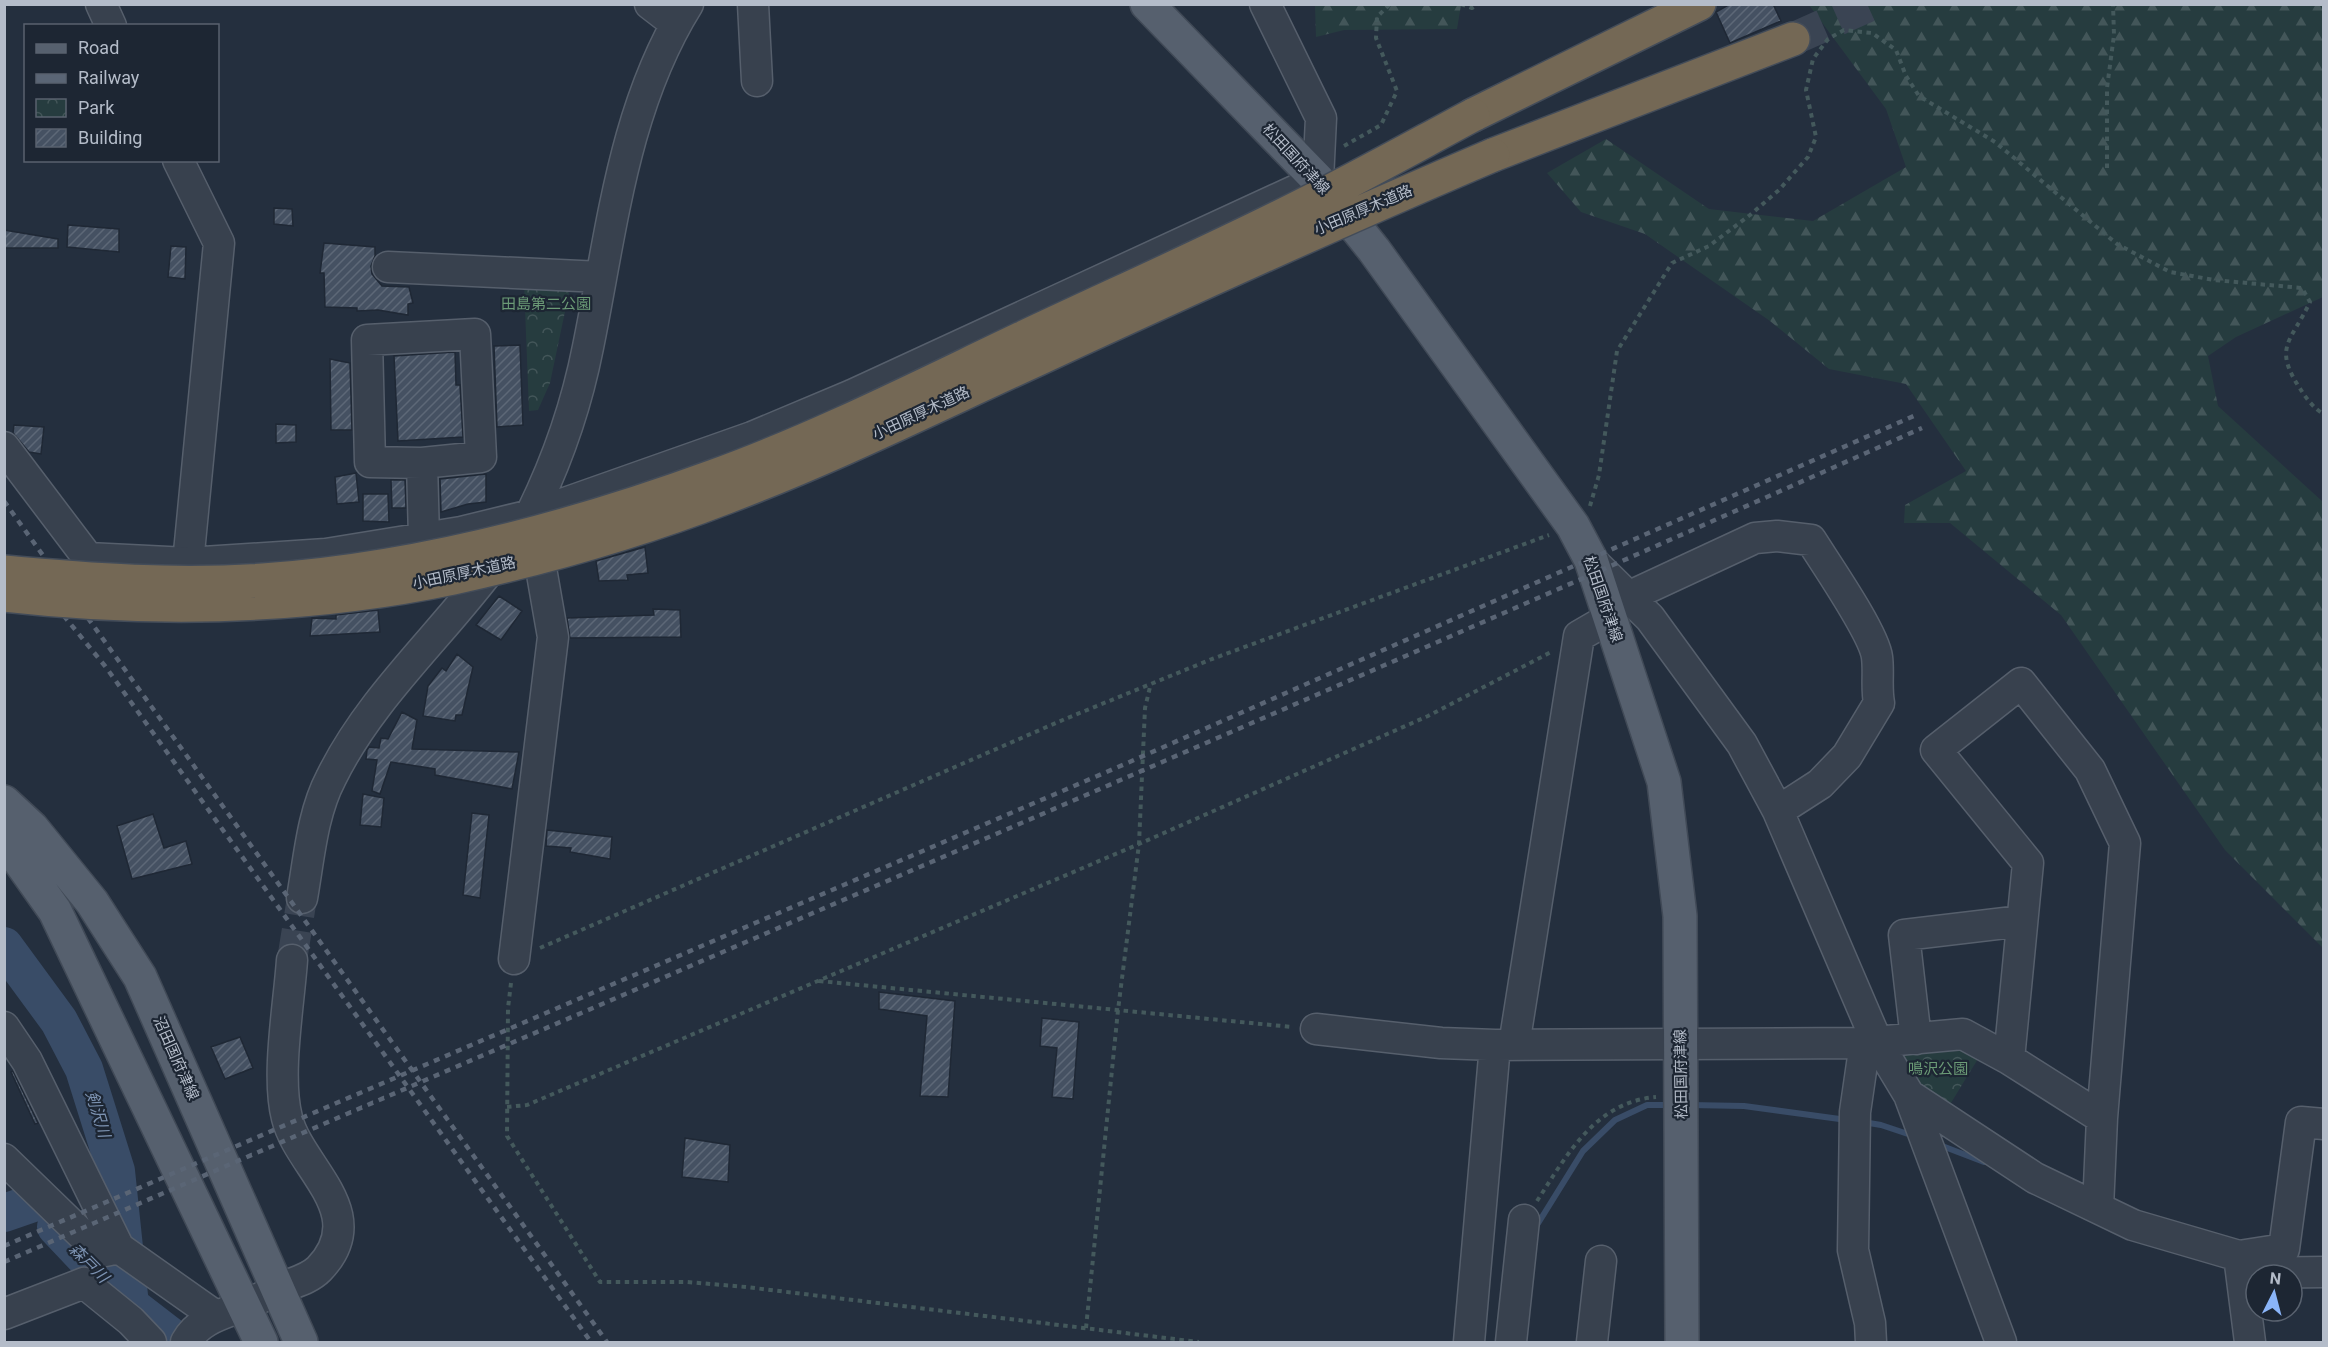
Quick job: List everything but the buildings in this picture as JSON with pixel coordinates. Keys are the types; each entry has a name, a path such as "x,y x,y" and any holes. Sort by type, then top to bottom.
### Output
{"highway":[{"name":"小田原厚木道路","path":"4,572 85,580 170,583 262,580 344,572 453,553 580,521 717,475 863,413 1299,207 1473,115 1699,4"},
{"name":"小田原厚木道路","path":"4,595 84,604 171,607 263,603 346,595 453,578 584,544 726,498 868,437 1312,231 1493,155 1793,39"}],"main road":[{"name":"松田国府津線","path":"1147,4 1318,180 1381,259 1552,493 1619,607 1664,782 1680,916 1682,1342"},
{"name":"沼田国府津線","path":"4,802 32,828 92,902 140,977 301,1342"},
{"path":"4,839 55,911 261,1342"}],"street":[{"path":"101,4 110,24"},
{"path":"302,898 316,819 330,779 347,748 367,719 477,588 531,514 575,398 588,348 623,163 635,120 682,14 650,4"},
{"path":"753,4 757,81"},
{"path":"4,447 88,558 188,563 326,554 461,532 531,514 752,437 852,395 1318,180 1321,118 1265,4"},
{"path":"179,162 219,243 188,563"},
{"path":"388,267 601,277"},
{"path":"475,334 481,457 422,463 370,462 367,340 475,334"},
{"path":"422,463 424,538"},
{"path":"514,959 554,637 531,514"},
{"path":"1470,1342 1505,1045 1579,636 1619,607 1755,538 1777,536 1811,540 1859,618 1877,656 1876,685 1879,703 1847,756 1820,784 1778,811"},
{"path":"1619,607 1650,618 1742,744 1778,811 1871,1042 1909,1095 2001,1342"},
{"path":"2009,1059 2028,863 1936,750 2021,683 2090,770 2125,843 2102,1118 2098,1208"},
{"path":"1916,1039 1904,935 2022,921"},
{"path":"186,1342 214,1315 245,1305 308,1278 319,1268 332,1246 338,1227 333,1199 306,1158 286,1118 284,1084 292,960"},
{"path":"4,1027 27,1061 119,1248 214,1315"},
{"path":"1316,1029 1441,1043 1505,1045 1871,1042 1963,1034 2009,1059 2102,1118"},
{"path":"1871,1042 1855,1112 1853,1250 1870,1323 1871,1342"},
{"path":"1909,1095 2035,1178 2133,1225 2241,1264 2324,1272"},
{"path":"2241,1264 2284,1249 2301,1122 2324,1124"},
{"path":"9,1172 100,1252 119,1248"},
{"path":"1511,1342 1524,1220"},
{"path":"1592,1342 1601,1261"},
{"path":"2241,1264 2250,1342"},
{"path":"4,1314 74,1284 84,1283 131,1321 151,1342"}],"path":[{"path":"1342,147 1381,125 1397,91 1376,38 1377,17 1390,4"},
{"path":"1461,4 1472,8 1478,4"},
{"path":"2107,168 2107,88 2114,35 2113,4"},
{"path":"1198,1342 747,1287 687,1282 600,1282 507,1136 508,1008 514,959 1065,719 1212,659 1573,526 1584,519 1599,476 1617,351 1672,262 1709,246 1734,227 1779,190 1808,157 1816,137 1806,90 1813,59 1828,39 1844,30 1872,33 1896,50 1906,76 1919,96 1995,142 2117,244 2170,272 2214,280 2302,288 2310,302 2291,332 2285,354 2288,371 2304,394 2324,414"},
{"path":"507,1107 527,1105 1139,844 1428,716 1579,636"},
{"path":"1086,1328 1118,1010 1139,844 1145,708 1150,686"},
{"path":"818,981 1316,1029"},
{"path":"1524,1220 1572,1147 1597,1120 1623,1104 1646,1098 1681,1095"}],"green space":[{"path":"1315,4 1461,5 1457,29 1344,30 1316,37"},
{"path":"1809,5 2323,5 2323,297 2236,337 2208,356 2218,406 2323,502 2323,948 2225,850 2061,615 1950,523 1904,523 1905,505 1966,471 1906,384 1829,369 1770,321 1645,234 1581,212 1547,173 1606,139 1709,209 1813,221 1906,167 1886,109"},
{"name":"田島第二公園","path":"524,282 571,283 550,383 538,410 529,411"},
{"name":"鳴沢公園","path":"1901,1043 1984,1049 1946,1111 1894,1062"}],"waterway":[{"name":"剣沢川","path":"4,946 59,1021 84,1069 116,1171 130,1305"},
{"path":"1537,1225 1583,1151 1615,1120 1647,1105 1671,1105"},
{"path":"1690,1105 1744,1106 1847,1120"},
{"path":"1863,1122 1881,1125 1914,1136"},
{"path":"1937,1144 1984,1162"},
{"path":"4,1213 33,1203"},
{"name":"森戸川","path":"56,1227 130,1305 178,1342"}],"tunnel":[{"path":"1793,39 1872,4"},
{"path":"292,960 302,898"}],"railway":[{"path":"4,1246 1125,764 1916,415"},
{"path":"4,1262 1204,744 1922,428"},
{"path":"4,501 607,1342"},
{"path":"4,557 41,588 105,666 591,1342"}]}
